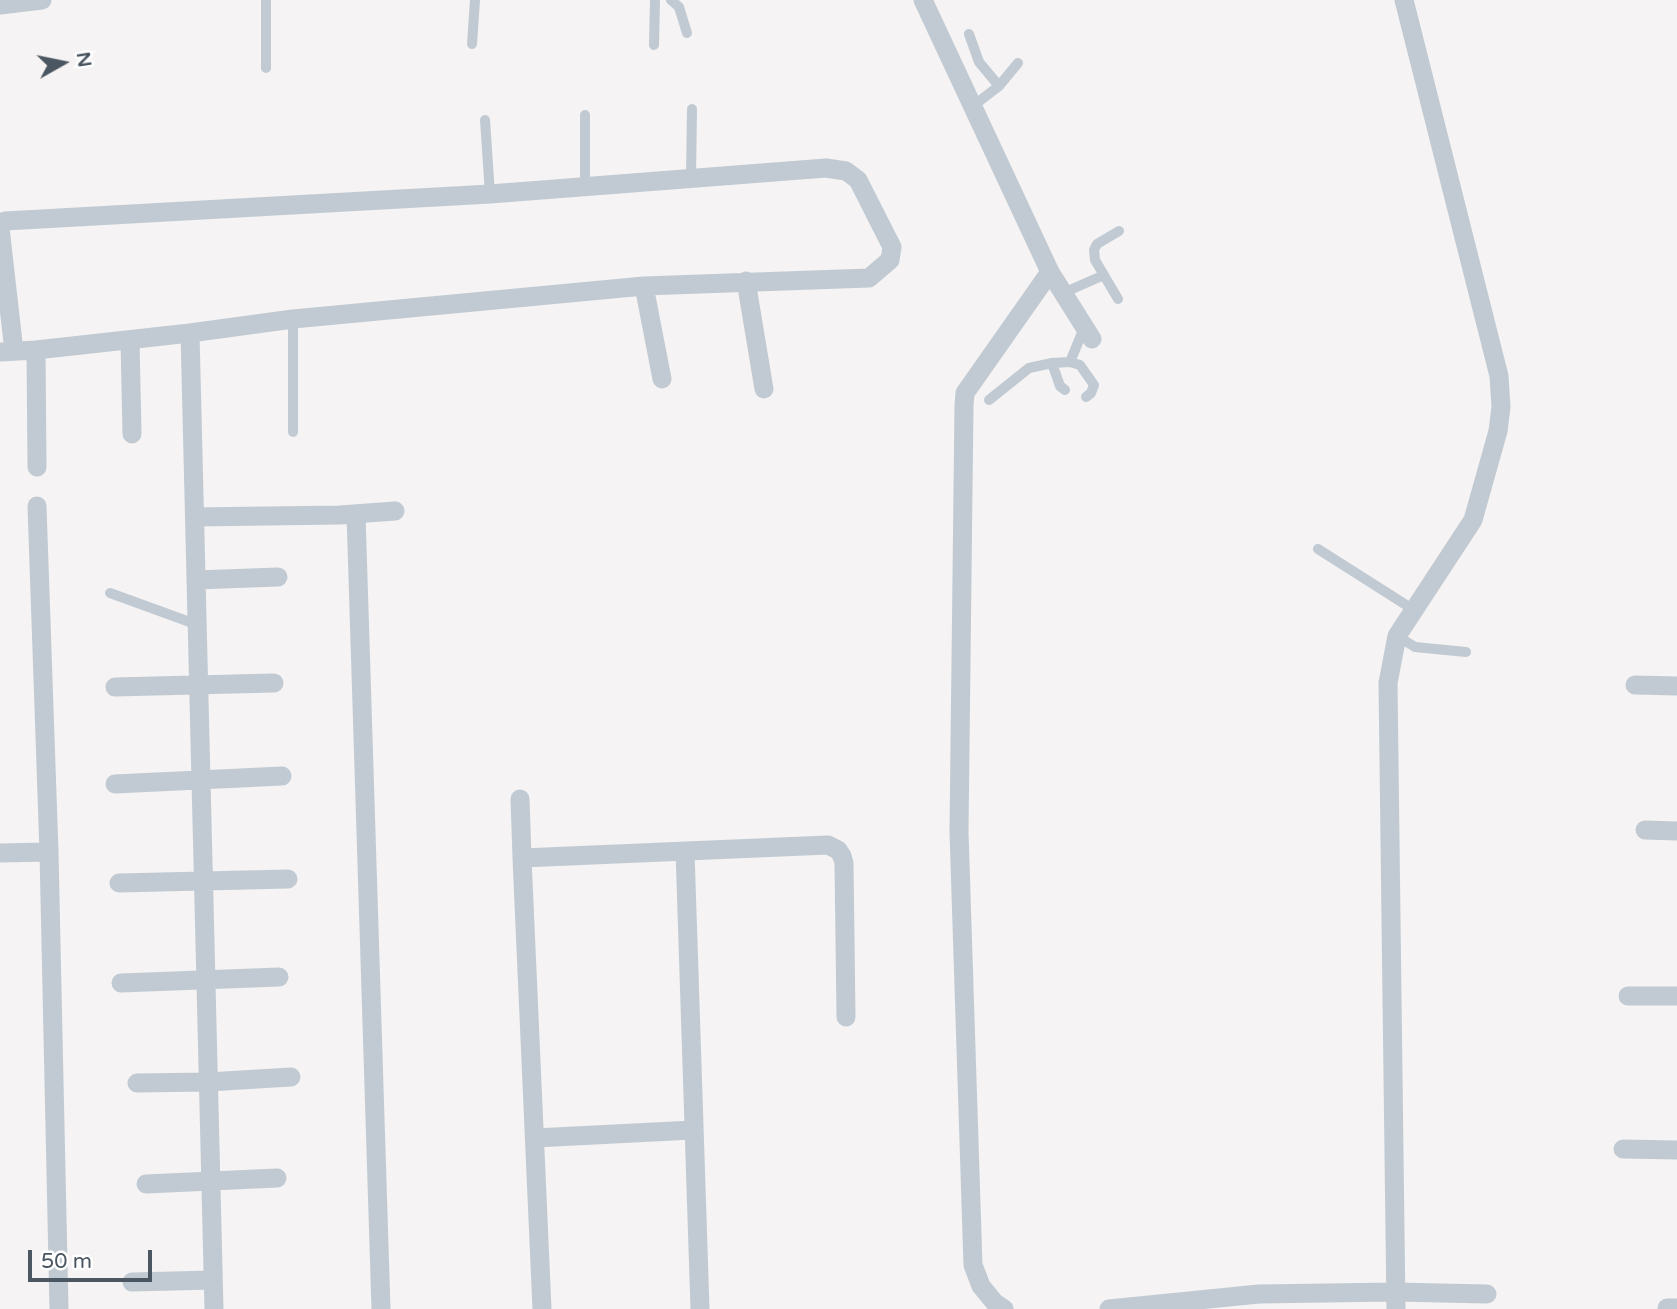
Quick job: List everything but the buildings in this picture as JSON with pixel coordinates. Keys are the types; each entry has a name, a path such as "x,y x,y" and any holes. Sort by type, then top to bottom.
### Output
{"street":[{"path":"0,5 42,0"},
{"path":"923,0 1050,272 1088,333"},
{"path":"1396,1301 1388,683 1397,636 1473,520 1498,431 1501,407 1499,376 1404,0"},
{"path":"826,168 846,171 858,180 892,247 890,260 869,278 644,286 293,318 191,333 7,352 0,228 5,221 490,194 691,177 826,168"},
{"path":"1004,1309 995,1303 981,1286 973,1265 959,832 964,405 965,393 1050,272"},
{"path":"746,281 764,389"},
{"path":"644,286 662,379"},
{"path":"191,333 214,1309"},
{"path":"130,340 132,434"},
{"path":"36,350 37,467"},
{"path":"37,506 49,852 59,1309"},
{"path":"195,517 395,511"},
{"path":"356,514 381,1309"},
{"path":"196,580 278,577"},
{"path":"115,687 274,683"},
{"path":"1635,685 1677,686"},
{"path":"115,784 282,776"},
{"path":"520,799 542,1309"},
{"path":"1645,830 1677,831"},
{"path":"522,858 828,845 838,850 844,863 846,1017"},
{"path":"685,851 701,1309"},
{"path":"0,853 49,852"},
{"path":"119,883 288,879"},
{"path":"121,983 279,977"},
{"path":"1628,996 1677,996"},
{"path":"137,1083 208,1082 291,1076"},
{"path":"535,1138 694,1130"},
{"path":"1623,1149 1677,1150"},
{"path":"146,1184 276,1178"},
{"path":"132,1282 213,1280"},
{"path":"1109,1309 1259,1294 1396,1301 1487,1294"}],"lane":[{"path":"266,0 266,68"},
{"path":"472,44 475,0"},
{"path":"654,45 655,0"},
{"path":"671,0 679,7 687,33"},
{"path":"969,34 979,62 999,86"},
{"path":"973,106 999,86 1017,63"},
{"path":"691,177 692,108"},
{"path":"585,116 585,187"},
{"path":"485,120 490,194"},
{"path":"1118,299 1095,260 1094,250 1097,244 1119,230"},
{"path":"1063,293 1104,275"},
{"path":"293,318 293,432"},
{"path":"1070,362 1088,333"},
{"path":"989,400 1029,368 1070,362 1080,365 1094,385 1086,397"},
{"path":"1052,363 1060,386 1065,390"},
{"path":"1318,549 1414,610"},
{"path":"110,593 198,625"},
{"path":"1397,636 1415,647 1466,652"}]}
